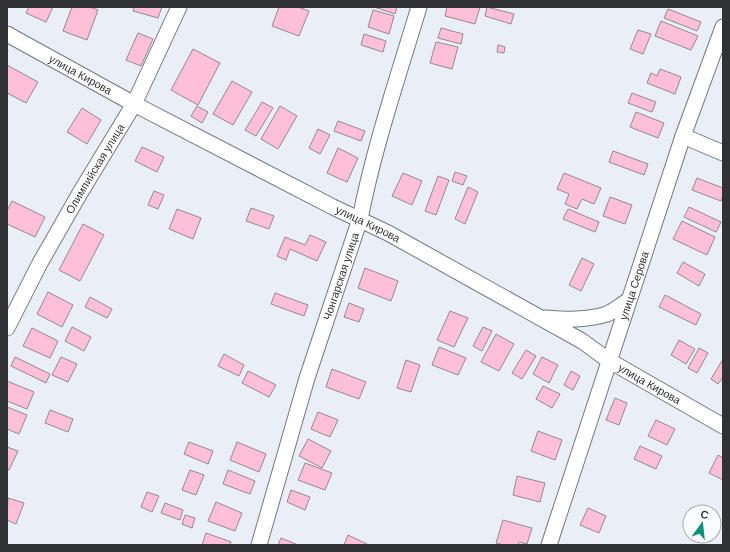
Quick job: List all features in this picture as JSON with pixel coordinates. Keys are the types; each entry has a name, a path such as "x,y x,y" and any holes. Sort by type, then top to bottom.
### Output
{"street":[{"name":"Олимпийская улица","path":"7,328 40,262 134,104 179,7"},
{"name":"Чонгарская улица","path":"259,545 308,378 360,219 364,198 383,127 419,7"},
{"name":"улица Серова","path":"549,545 608,360 683,136 723,27"},
{"name":"улица Кирова","path":"7,34 134,104 333,207 388,233 582,341 608,360 723,426"},
{"path":"683,136 723,152"},
{"path":"538,317 560,320 593,317 607,314 628,301"}],"building":[{"path":"29,7 53,7 46,22 26,13"},
{"path":"72,7 90,7 98,10 87,40 63,31"},
{"path":"134,7 162,7 158,18 133,11"},
{"path":"279,7 298,7 309,11 299,36 272,26"},
{"path":"374,7 397,7 395,14"},
{"path":"447,7 480,7 475,24 445,16"},
{"path":"487,7 514,14 511,24 485,16"},
{"path":"668,9 701,22 697,31 664,18"},
{"path":"373,10 394,16 389,34 368,27"},
{"path":"661,21 698,36 691,50 655,36"},
{"path":"441,28 463,34 461,44 438,38"},
{"path":"638,30 651,34 643,54 630,49"},
{"path":"138,33 153,39 141,66 126,60"},
{"path":"364,34 386,41 383,52 361,45"},
{"path":"436,42 458,47 452,69 430,63"},
{"path":"498,45 505,47 504,53 497,52"},
{"path":"193,49 220,63 198,105 171,90"},
{"path":"7,65 38,82 26,103 7,93"},
{"path":"660,69 681,77 675,94 647,83 651,73 657,76"},
{"path":"232,81 252,92 233,125 213,114"},
{"path":"632,93 656,102 652,112 628,103"},
{"path":"262,102 273,108 256,136 245,130"},
{"path":"197,106 208,112 202,123 191,116"},
{"path":"280,106 297,116 278,149 261,139"},
{"path":"82,108 101,120 87,144 67,132"},
{"path":"636,112 664,123 658,138 630,127"},
{"path":"338,121 365,131 361,141 334,131"},
{"path":"318,129 330,135 320,154 309,148"},
{"path":"142,147 164,157 157,172 135,161"},
{"path":"338,148 358,158 347,182 327,173"},
{"path":"613,151 648,164 644,175 609,162"},
{"path":"455,172 467,176 463,185 452,181"},
{"path":"403,173 422,181 412,205 392,196"},
{"path":"564,173 601,188 594,204 582,199 577,209 565,204 569,194 557,189"},
{"path":"438,176 449,180 436,215 425,211"},
{"path":"697,178 723,188 723,196 721,201 692,190"},
{"path":"468,187 478,192 465,224 455,219"},
{"path":"154,191 164,195 158,209 148,205"},
{"path":"610,197 632,205 625,224 603,216"},
{"path":"12,201 45,217 35,237 7,224 7,211"},
{"path":"689,207 721,222 716,232 684,217"},
{"path":"251,208 274,216 269,229 246,221"},
{"path":"177,209 201,218 193,239 169,229"},
{"path":"568,209 599,222 595,232 563,219"},
{"path":"682,221 715,237 707,255 673,239"},
{"path":"83,224 104,235 80,281 59,270"},
{"path":"310,235 326,242 317,261 290,249 286,260 277,256 285,237 305,245"},
{"path":"582,258 594,264 581,291 569,285"},
{"path":"683,262 705,274 699,286 677,273"},
{"path":"365,268 398,281 391,301 358,288"},
{"path":"48,292 73,305 62,327 37,314"},
{"path":"275,293 308,305 304,316 271,304"},
{"path":"665,295 701,314 696,325 659,307"},
{"path":"90,297 112,309 107,318 85,307"},
{"path":"349,303 364,309 359,322 344,317"},
{"path":"450,311 468,318 454,347 437,340"},
{"path":"72,327 91,337 84,351 65,341"},
{"path":"483,327 492,331 482,351 473,346"},
{"path":"32,328 58,341 50,358 23,346"},
{"path":"496,334 514,344 499,371 481,362"},
{"path":"679,340 695,349 686,364 671,355"},
{"path":"439,347 466,358 458,375 432,365"},
{"path":"699,348 708,353 697,373 688,368"},
{"path":"526,350 536,356 522,379 512,373"},
{"path":"224,354 244,365 239,376 218,366"},
{"path":"15,357 50,374 46,383 11,366"},
{"path":"61,357 77,364 68,382 52,375"},
{"path":"542,357 558,365 549,383 533,374"},
{"path":"723,359 723,377 718,384 711,379"},
{"path":"406,360 420,365 411,392 397,388"},
{"path":"332,369 366,382 359,399 326,387"},
{"path":"248,371 276,385 269,397 242,383"},
{"path":"571,371 580,376 573,390 564,385"},
{"path":"7,381 34,392 27,409 7,401"},
{"path":"543,386 560,394 552,408 536,399"},
{"path":"615,398 627,403 619,425 606,420"},
{"path":"7,407 27,415 19,434 7,429"},
{"path":"50,410 73,419 68,432 45,423"},
{"path":"318,412 338,420 330,437 311,429"},
{"path":"656,420 675,429 667,445 648,436"},
{"path":"538,431 562,440 555,460 531,451"},
{"path":"308,439 331,451 322,468 299,456"},
{"path":"189,442 213,451 208,464 184,454"},
{"path":"237,442 266,454 259,472 230,460"},
{"path":"640,446 662,456 656,469 634,459"},
{"path":"7,447 18,451 9,470 7,469"},
{"path":"718,455 723,458 723,480 709,473"},
{"path":"305,463 332,473 325,490 298,480"},
{"path":"190,470 204,475 196,495 182,490"},
{"path":"228,470 255,481 250,494 223,484"},
{"path":"517,476 545,483 540,502 513,495"},
{"path":"291,490 310,497 305,510 287,502"},
{"path":"147,492 159,496 152,512 141,507"},
{"path":"8,498 24,503 16,524 7,520"},
{"path":"216,502 242,513 235,531 208,521"},
{"path":"165,503 183,510 180,520 161,513"},
{"path":"588,508 606,516 599,533 580,525"},
{"path":"185,515 195,518 192,528 182,524"},
{"path":"503,520 532,528 527,544 519,542 518,545 504,545 496,543"},
{"path":"206,533 231,542 230,545 202,545"},
{"path":"348,535 367,544 344,545"},
{"path":"281,538 298,545 278,545"}]}
